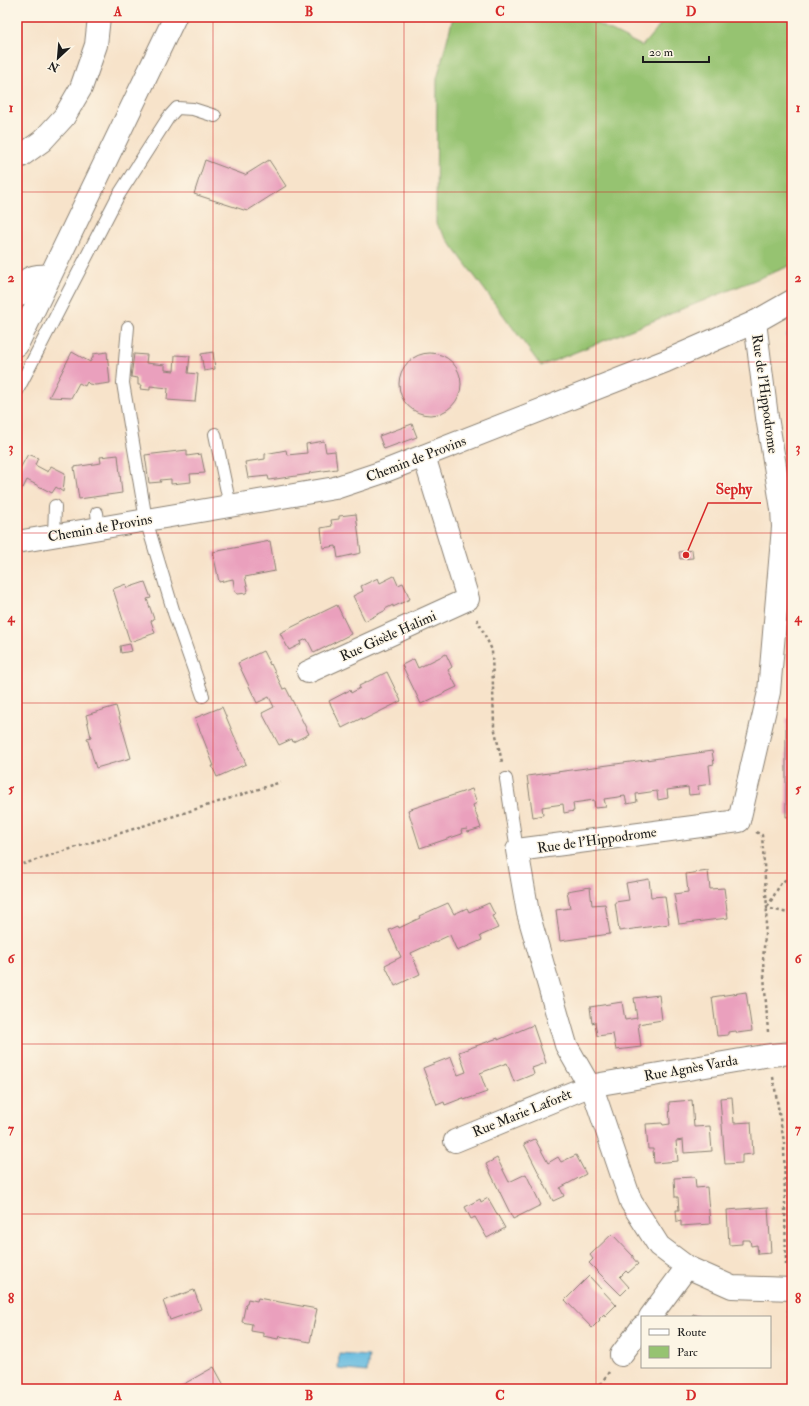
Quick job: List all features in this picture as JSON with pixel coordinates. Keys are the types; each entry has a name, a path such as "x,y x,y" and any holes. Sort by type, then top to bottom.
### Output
{"main road":[{"path":"17,157 21,156 42,142 64,117 81,88 96,45 100,17"},
{"path":"156,56 162,17"},
{"path":"17,345 175,17"},
{"path":"17,296 24,282 31,276 50,276"},
{"name":"Chemin de Provins","path":"17,542 54,536 98,520 146,520 335,488 380,473 666,361 755,322 792,301"},
{"name":"Rue de l'Hippodrome","path":"755,322 767,417 782,509 783,527 769,692 739,821 517,850 528,913 566,1045 596,1096 631,1202 659,1246 688,1268 732,1287 789,1289"},
{"path":"424,456 468,599"},
{"name":"Rue Gisèle Halimi","path":"308,672 468,599"},
{"name":"Rue Agnès Varda","path":"589,1086 770,1055 792,1053"},
{"name":"Rue Marie Laforêt","path":"455,1141 589,1086"},
{"path":"651,1316 688,1268"},
{"path":"621,1355 641,1328"}],"lane":[{"path":"17,392 118,196 168,118 178,108 194,109 215,116"},
{"path":"128,327 123,383 146,520 174,614 203,696"},
{"path":"215,434 230,506"},
{"path":"54,536 55,506"},
{"path":"506,780 517,850"}],"path":[{"path":"468,599 492,650 494,726 506,780"},
{"path":"17,866 281,782"},
{"path":"739,821 762,835 767,908 763,961 770,1055 784,1142 792,1353 786,1389"},
{"path":"767,908 781,884 792,875"},
{"path":"767,908 792,914"}],"green space":[{"path":"453,17 583,17 642,46 667,17 792,17 792,265 541,366 436,224 437,79"}],"water":[{"path":"339,1354 369,1356 367,1372 338,1369"}],"building":[{"path":"205,160 245,175 269,160 286,186 247,211 194,194"},
{"path":"72,352 90,362 93,354 107,352 110,383 95,385 87,382 85,386 79,383 71,398 49,397"},
{"path":"213,352 215,369 204,371 201,354"},
{"path":"430,353 442,355 452,362 459,372 461,384 459,396 452,406 442,413 430,415 418,413 408,406 401,396 399,384 401,372 408,362 418,355"},
{"path":"134,354 147,355 146,363 165,365 165,370 174,371 175,355 190,356 188,373 198,374 195,402 167,400 168,388 150,386 150,390 140,389 141,385 138,385 138,378 131,377"},
{"path":"412,424 417,437 384,449 379,436"},
{"path":"324,441 326,452 335,451 337,469 269,480 268,476 248,478 245,462 265,459 265,454 286,450 287,455 307,453 306,444"},
{"path":"187,450 187,456 201,454 205,473 190,474 191,482 171,484 171,479 149,483 145,455"},
{"path":"28,454 38,458 35,465 48,472 51,466 65,473 63,492 56,487 52,493 27,480 23,488 17,485 17,474"},
{"path":"118,455 122,493 79,499 74,467 101,463 100,457"},
{"path":"356,514 361,553 338,558 336,546 323,548 321,528 332,526 331,520 339,519 339,516"},
{"path":"270,541 275,571 245,577 248,590 246,593 238,594 235,592 233,579 219,582 213,552"},
{"path":"692,550 693,558 680,559 679,552"},
{"path":"394,576 398,585 403,583 410,599 393,607 393,605 365,621 353,596 363,591 361,586 378,578 380,583"},
{"path":"145,582 151,598 147,599 154,619 151,621 155,633 130,642 113,589 126,584 127,588"},
{"path":"337,605 351,634 314,653 307,639 289,650 280,633"},
{"path":"130,644 132,651 121,653 120,646"},
{"path":"263,651 283,689 286,688 309,734 293,742 292,739 279,745 262,713 274,707 269,697 257,703 238,663"},
{"path":"446,654 452,667 448,670 457,687 421,704 402,665 414,659 418,668"},
{"path":"387,672 401,701 363,720 362,718 342,728 329,701 350,690 351,693 360,688 359,686"},
{"path":"116,706 131,758 96,768 87,738 91,737 86,715"},
{"path":"222,707 246,764 217,777 195,718"},
{"path":"786,718 792,718 792,816 786,817"},
{"path":"712,751 714,764 709,765 711,784 698,786 699,794 689,795 688,787 667,790 668,798 658,800 657,791 636,794 637,802 627,804 625,796 604,799 606,807 595,808 594,800 573,803 574,811 564,813 563,804 542,807 543,815 533,817 527,776"},
{"path":"472,789 477,803 473,805 481,828 468,832 467,829 461,830 462,834 420,848 408,810"},
{"path":"708,871 710,889 724,888 728,918 679,924 674,894 688,892 686,874"},
{"path":"649,879 651,897 665,896 669,924 619,931 615,902 629,900 626,883"},
{"path":"590,887 592,905 605,904 610,934 560,941 556,910 570,908 567,891"},
{"path":"448,903 454,914 467,908 469,912 489,903 495,915 492,916 498,928 480,936 482,940 457,951 450,935 411,953 420,974 395,986 385,965 401,957 389,930 398,926 399,928 420,918 419,916"},
{"path":"746,992 752,1031 737,1033 736,1031 728,1032 728,1035 717,1036 712,997"},
{"path":"659,995 662,1020 638,1024 641,1047 616,1050 613,1034 597,1036 595,1022 592,1023 590,1007 622,1002 625,1020 637,1018 634,998"},
{"path":"533,1025 546,1063 532,1068 534,1074 514,1082 507,1063 480,1073 487,1092 464,1100 463,1098 445,1105 444,1102 437,1105 423,1068 451,1057 458,1075 466,1072 459,1052 498,1038 498,1040"},
{"path":"732,1097 734,1123 751,1122 753,1154 742,1155 742,1163 725,1164 720,1098"},
{"path":"692,1100 694,1127 710,1126 712,1151 684,1153 683,1140 676,1141 678,1161 654,1163 653,1149 648,1149 646,1124 670,1124 669,1102"},
{"path":"535,1139 548,1163 558,1157 561,1162 576,1155 586,1174 560,1188 564,1196 553,1201 524,1144"},
{"path":"497,1158 509,1182 526,1174 541,1205 513,1219 486,1164"},
{"path":"695,1177 696,1188 707,1187 710,1224 681,1226 681,1221 677,1222 676,1210 679,1210 678,1197 675,1197 674,1178"},
{"path":"488,1198 505,1228 487,1238 475,1217 471,1219 465,1207 480,1199 481,1202"},
{"path":"768,1207 771,1253 758,1254 757,1245 751,1246 750,1240 742,1240 742,1244 729,1245 727,1210"},
{"path":"612,1234 633,1256 638,1264 628,1273 626,1271 620,1277 629,1287 621,1295 589,1263 593,1259 590,1255"},
{"path":"589,1276 616,1305 605,1316 604,1314 592,1328 565,1300"},
{"path":"194,1290 201,1309 170,1320 163,1301"},
{"path":"258,1298 317,1309 310,1342 279,1336 278,1339 263,1336 263,1333 251,1331 252,1324 242,1322 246,1303 248,1299 257,1301"},
{"path":"214,1367 226,1389 175,1389"}],"place":[{"name":"Sephy","path":"686,555"}]}
